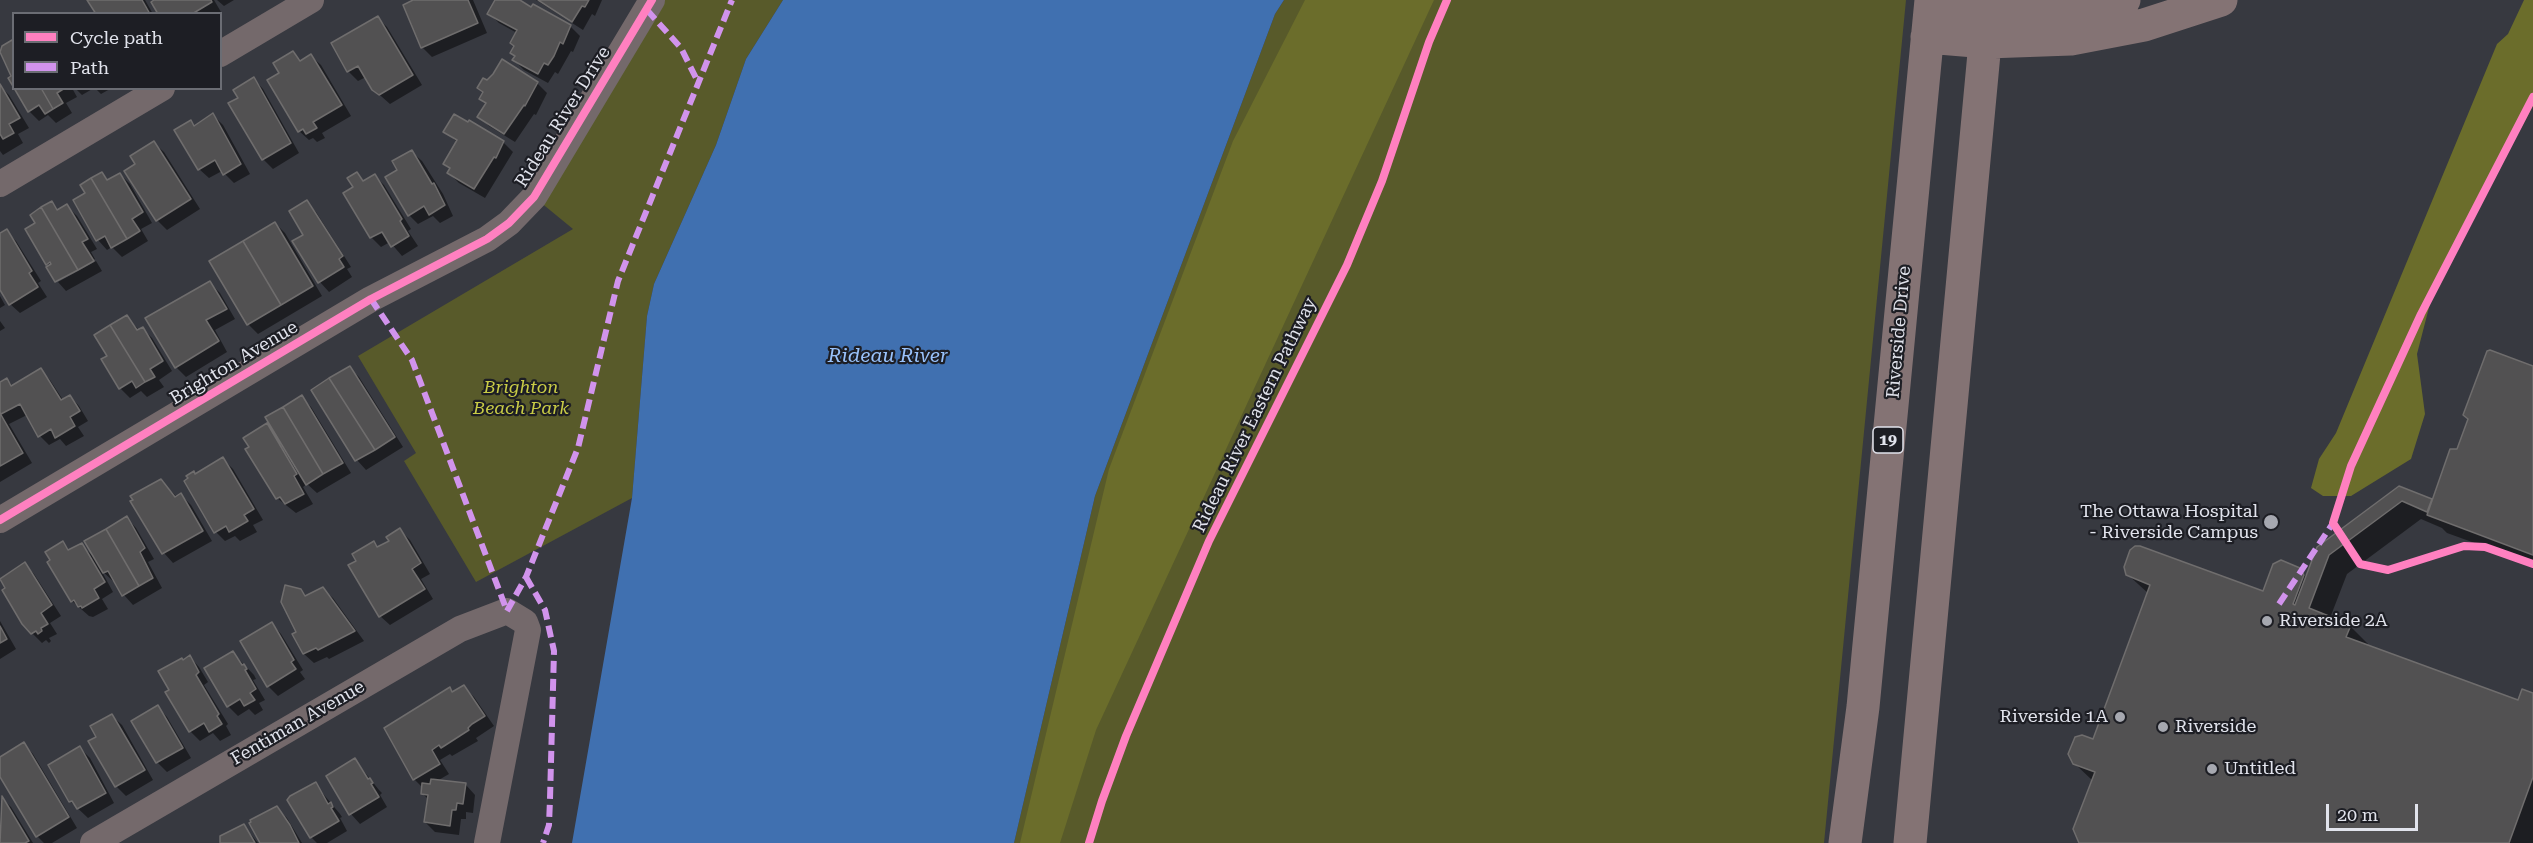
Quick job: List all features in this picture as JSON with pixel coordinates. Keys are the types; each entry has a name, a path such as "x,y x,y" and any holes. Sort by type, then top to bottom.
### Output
{"main road":[{"path":"1930,15 1988,18 2124,0"},
{"path":"1988,18 2071,39 2144,25 2221,0"},
{"name":"Riverside Drive","path":"1845,843 1863,706 1930,15"},
{"path":"1910,843 1988,18"}],"street":[{"path":"222,53 311,0"},
{"name":"Rideau River Drive","path":"487,239 509,223 534,197 652,0"},
{"path":"0,184 159,90"},
{"name":"Brighton Avenue","path":"0,520 371,299 487,239"},
{"name":"Fentiman Avenue","path":"93,843 460,629 507,611 525,622 528,630 488,843"}],"green space":[{"name":"Brighton Beach Park","path":"650,0 783,0 746,59 716,145 654,284 647,316 632,498 476,582 404,461 416,453 358,356 573,229 534,197"},
{"path":"1284,0 1906,0 1824,843 1014,843 1095,496 1275,14"}],"shaded area":[{"path":"1305,0 1434,0 1096,730 1060,843 1020,843 1109,469 1233,141"},
{"path":"2524,0 2533,0 2533,106 2433,292 2417,354 2425,414 2411,459 2351,496 2323,496 2311,488 2319,459 2336,433 2497,44 2508,34"}],"water":[{"name":"Rideau River","path":"783,0 1284,0 1275,14 1095,496 1014,843 572,843 632,498 647,316 654,284 716,145 746,59"}],"building":[{"path":"87,0 142,0 149,12 95,12"},
{"path":"154,0 211,0 212,2 195,12 157,12 151,2"},
{"path":"413,0 468,0 478,23 421,48 403,5"},
{"path":"495,0 520,0 531,7 533,4 571,25 563,44 560,42 548,65 544,63 538,74 512,60 515,56 510,53 514,46 510,43 517,30 487,14"},
{"path":"538,0 589,0 585,7 582,6 572,22"},
{"path":"378,16 413,75 379,95 372,90 358,66 347,72 331,43"},
{"path":"12,40 12,85 8,78 11,76 0,52 2,46"},
{"path":"293,51 300,61 311,54 342,105 313,122 317,128 306,134 303,129 298,132 267,80 279,73 273,63"},
{"path":"502,59 538,82 525,106 504,134 477,117 486,103 479,99 483,92 477,88 483,78 487,80 493,74"},
{"path":"254,77 291,143 262,160 228,103 238,98 233,90"},
{"path":"0,84 20,118 9,124 14,133 3,139 0,134"},
{"path":"15,90 42,90 53,109 45,114 39,105 28,112"},
{"path":"42,90 62,90 57,93 63,103 53,109"},
{"path":"213,113 241,164 223,175 215,160 198,170 174,130 191,120 194,126"},
{"path":"454,114 468,122 469,120 504,141 496,158 494,157 474,189 447,173 450,168 443,164 457,140 443,132"},
{"path":"154,141 191,199 156,221 124,171 135,164 130,156"},
{"path":"412,150 432,184 434,183 445,205 429,215 424,206 408,216 385,177 397,170 392,161"},
{"path":"102,172 107,180 120,173 143,212 132,219 140,231 127,239 91,178"},
{"path":"357,172 363,181 375,174 402,219 400,221 409,236 391,247 382,232 370,238 343,193 353,187 347,178"},
{"path":"91,178 127,239 111,248 105,236 96,241 73,200 85,193 80,185"},
{"path":"307,200 343,256 339,259 344,267 318,283 292,241 303,235 289,211"},
{"path":"52,201 57,210 67,204 88,239 82,242 94,261 78,270 41,207"},
{"path":"41,207 78,270 55,282 46,267 51,264 50,262 46,265 25,229 35,223 30,215"},
{"path":"275,222 313,286 281,305 243,241"},
{"path":"7,229 32,271 29,273 38,287 9,305 0,290 0,233"},
{"path":"243,241 281,305 247,325 209,261"},
{"path":"210,281 227,309 206,320 219,341 175,368 145,318"},
{"path":"127,315 137,330 143,327 163,361 150,369 155,377 145,382 110,325"},
{"path":"110,325 145,382 136,388 132,381 119,389 101,359 107,356 94,335"},
{"path":"2490,350 2533,366 2533,555 2427,515 2450,449 2457,449 2468,419 2463,415 2487,351"},
{"path":"350,366 395,437 375,450 329,378"},
{"path":"41,368 61,400 70,395 80,411 70,417 75,426 55,438 51,429 38,437 20,404 1,414 0,412 0,382 7,378 11,386"},
{"path":"329,378 375,450 355,461 311,390"},
{"path":"302,395 343,463 323,474 283,407"},
{"path":"283,407 323,474 306,485 265,417"},
{"path":"0,413 23,453 0,466"},
{"path":"267,423 297,474 294,476 304,494 285,504 280,497 276,499 245,449 249,447 243,438"},
{"path":"223,457 254,509 244,515 248,521 229,532 226,526 214,533 184,481 188,478 186,476 194,471 195,474"},
{"path":"161,479 175,497 181,493 203,531 162,554 130,501 133,500 130,496"},
{"path":"2399,486 2432,499 2427,512 2402,501 2329,555 2309,608 2351,625 2346,637 2518,700 2522,689 2533,693 2533,777 2509,843 2079,843 2073,829 2095,772 2073,764 2068,754 2075,737 2082,735 2093,739 2150,585 2126,575 2124,567 2130,550 2135,546 2140,546 2263,591 2273,564 2281,560 2300,568 2304,575 2293,604 2295,605 2317,547"},
{"path":"127,516 145,548 140,552 153,578 139,586 106,529"},
{"path":"400,528 421,563 412,569 425,589 379,617 348,565 356,561 352,554 374,541 377,547 389,541 386,537"},
{"path":"106,529 139,586 122,596 108,571 103,573 84,541"},
{"path":"63,541 68,550 82,543 105,582 94,589 99,598 82,608 78,607 74,600 71,602 47,562 50,560 45,552"},
{"path":"25,562 52,605 41,613 48,624 41,628 42,631 38,634 36,631 31,634 22,624 2,590 5,588 0,579"},
{"path":"285,585 301,589 305,596 323,587 355,631 318,650 316,648 303,654 292,634 296,632 281,602"},
{"path":"272,622 294,660 291,662 296,669 267,687 240,641"},
{"path":"0,626 7,639 0,643"},
{"path":"233,651 242,665 244,664 256,689 250,693 255,700 244,706 240,699 227,707 204,668"},
{"path":"190,655 199,672 196,675 219,714 217,716 222,724 209,732 204,723 189,732 165,692 169,690 158,671"},
{"path":"464,685 485,716 472,724 469,730 441,748 439,745 432,750 440,764 413,780 384,728 450,687 452,692"},
{"path":"158,705 183,748 156,763 131,721"},
{"path":"112,714 145,770 115,787 88,741 96,737 90,726"},
{"path":"24,742 69,817 36,837 0,777 0,757"},
{"path":"80,746 106,793 77,809 72,801 69,802 48,765"},
{"path":"355,758 368,779 370,778 379,797 349,815 326,776"},
{"path":"431,779 466,783 463,804 457,803 456,810 452,810 450,826 424,822 428,795 421,794 422,783 430,784"},
{"path":"316,782 328,804 331,802 333,807 331,808 339,821 310,838 287,800 290,796"},
{"path":"2,796 29,841 0,843"},
{"path":"277,806 299,843 260,843 249,823 250,820"},
{"path":"244,824 255,843 220,843 220,836"}],"marked path":[{"path":"507,611 526,577 578,448 618,281 732,0"},
{"path":"647,10 681,48 698,82"},
{"path":"371,299 412,360 507,611"},
{"path":"2279,604 2333,523"},
{"path":"526,577 545,610 554,651 549,825 543,843"}],"cycle path":[{"path":"0,520 371,299 487,239 509,223 534,197 652,0"},
{"name":"Rideau River Eastern Pathway","path":"1089,843 1126,736 1209,541 1347,265 1382,181 1429,42 1447,0"},
{"path":"2533,97 2421,314 2351,466 2333,523 2360,564 2388,570 2464,546 2485,547 2533,564"}],"place":[{"name":"The Ottawa Hospital - Riverside Campus","path":"2271,522"},
{"name":"Riverside 2A","path":"2267,621"},
{"name":"Riverside 1A","path":"2120,717"},
{"name":"Riverside","path":"2163,727"},
{"name":"Untitled","path":"2212,769"}]}
